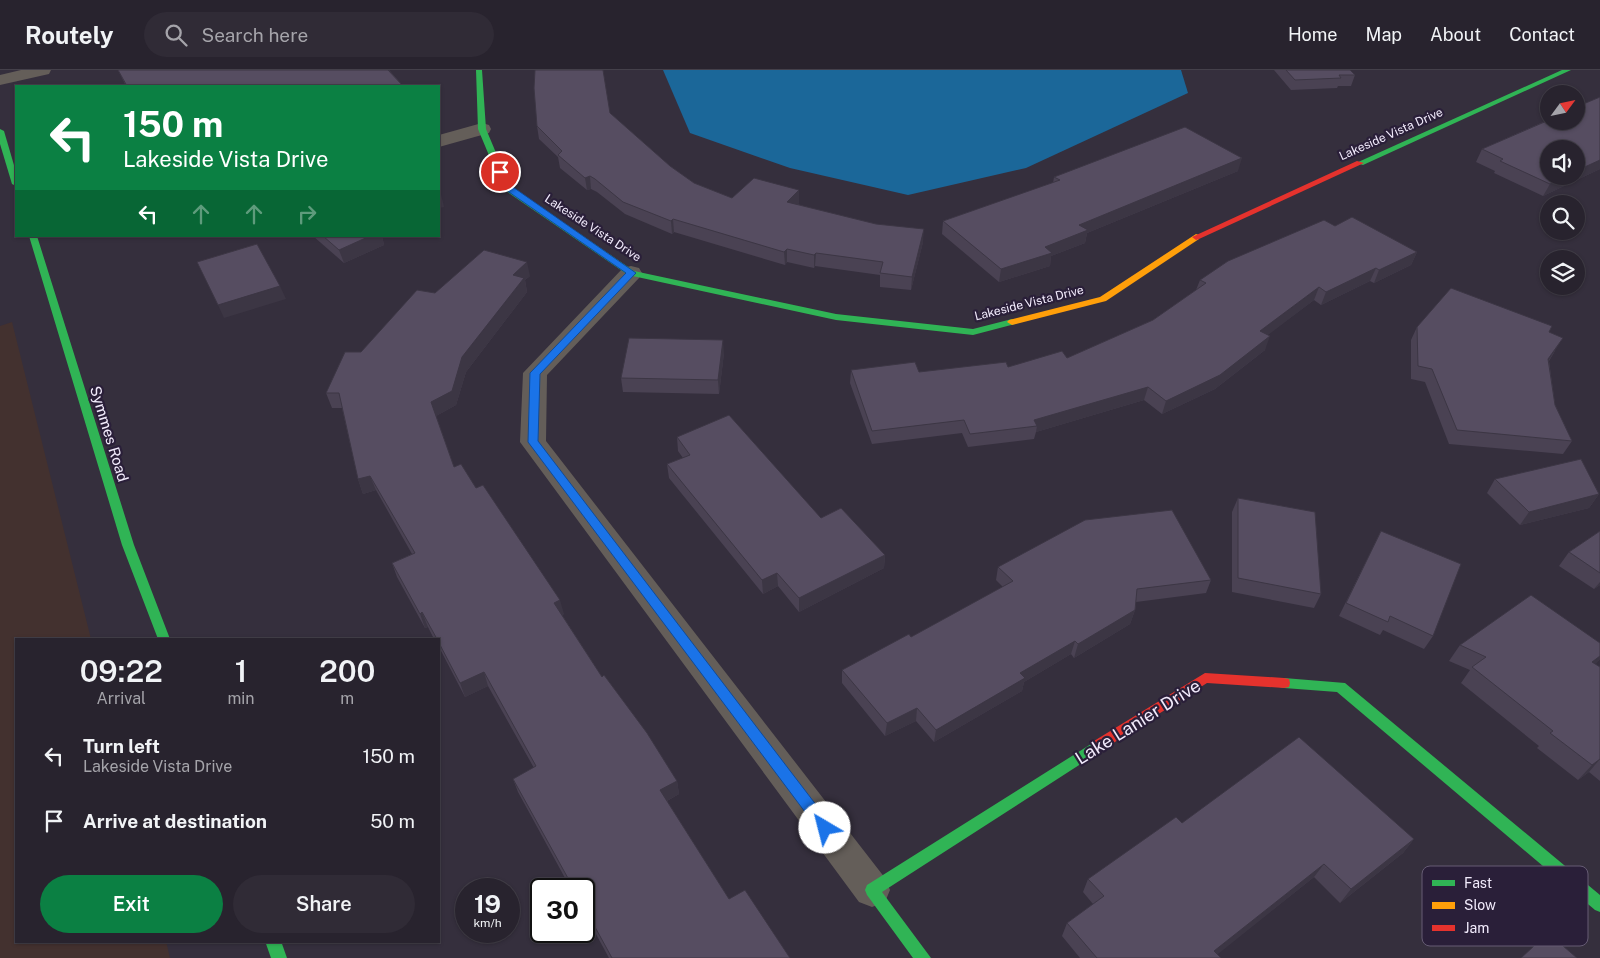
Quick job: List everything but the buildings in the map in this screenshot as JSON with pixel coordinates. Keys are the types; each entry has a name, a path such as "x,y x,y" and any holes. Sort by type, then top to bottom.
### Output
{"street":[{"path":"0,80 43,70"},
{"name":"Lakeside Vista Drive","path":"479,70 482,129 506,187 631,273 836,317 973,332 1103,299 1191,239 1568,70"},
{"path":"440,141 482,129"},
{"path":"0,131 15,181"},
{"name":"Symmes Road","path":"32,237 128,545 164,638"},
{"path":"631,273 535,373 533,442 924,958"},
{"name":"Lake Lanier Drive","path":"872,890 1205,678 1340,687 1553,866"},
{"name":"Lake Lanier Drive","path":"1588,895 1600,905"},
{"path":"274,943 279,958"}],"shaded area":[{"path":"12,322 91,638 15,638 15,943 166,943 170,958 0,958 0,326"}],"water":[{"path":"663,70 1181,70 1188,93 1026,168 908,195 790,168 690,133"}],"traffic: fast":[{"path":"479,70 482,129 506,187 631,273 836,317 973,332 1012,322"},
{"path":"1360,163 1568,70"},
{"path":"0,131 15,181"},
{"path":"33,237 128,545 164,638"},
{"path":"1284,683 1340,687 1553,866"},
{"path":"923,958 872,890 1099,745"},
{"path":"1588,895 1600,905"},
{"path":"274,943 279,958"}],"traffic: slow":[{"path":"1012,322 1103,299 1196,237"}],"traffic: jam":[{"path":"1196,237 1360,163"},
{"path":"1099,745 1205,678 1284,683"}],"route":[{"path":"500,172 506,187 631,273 535,373 533,442 825,828"}]}
